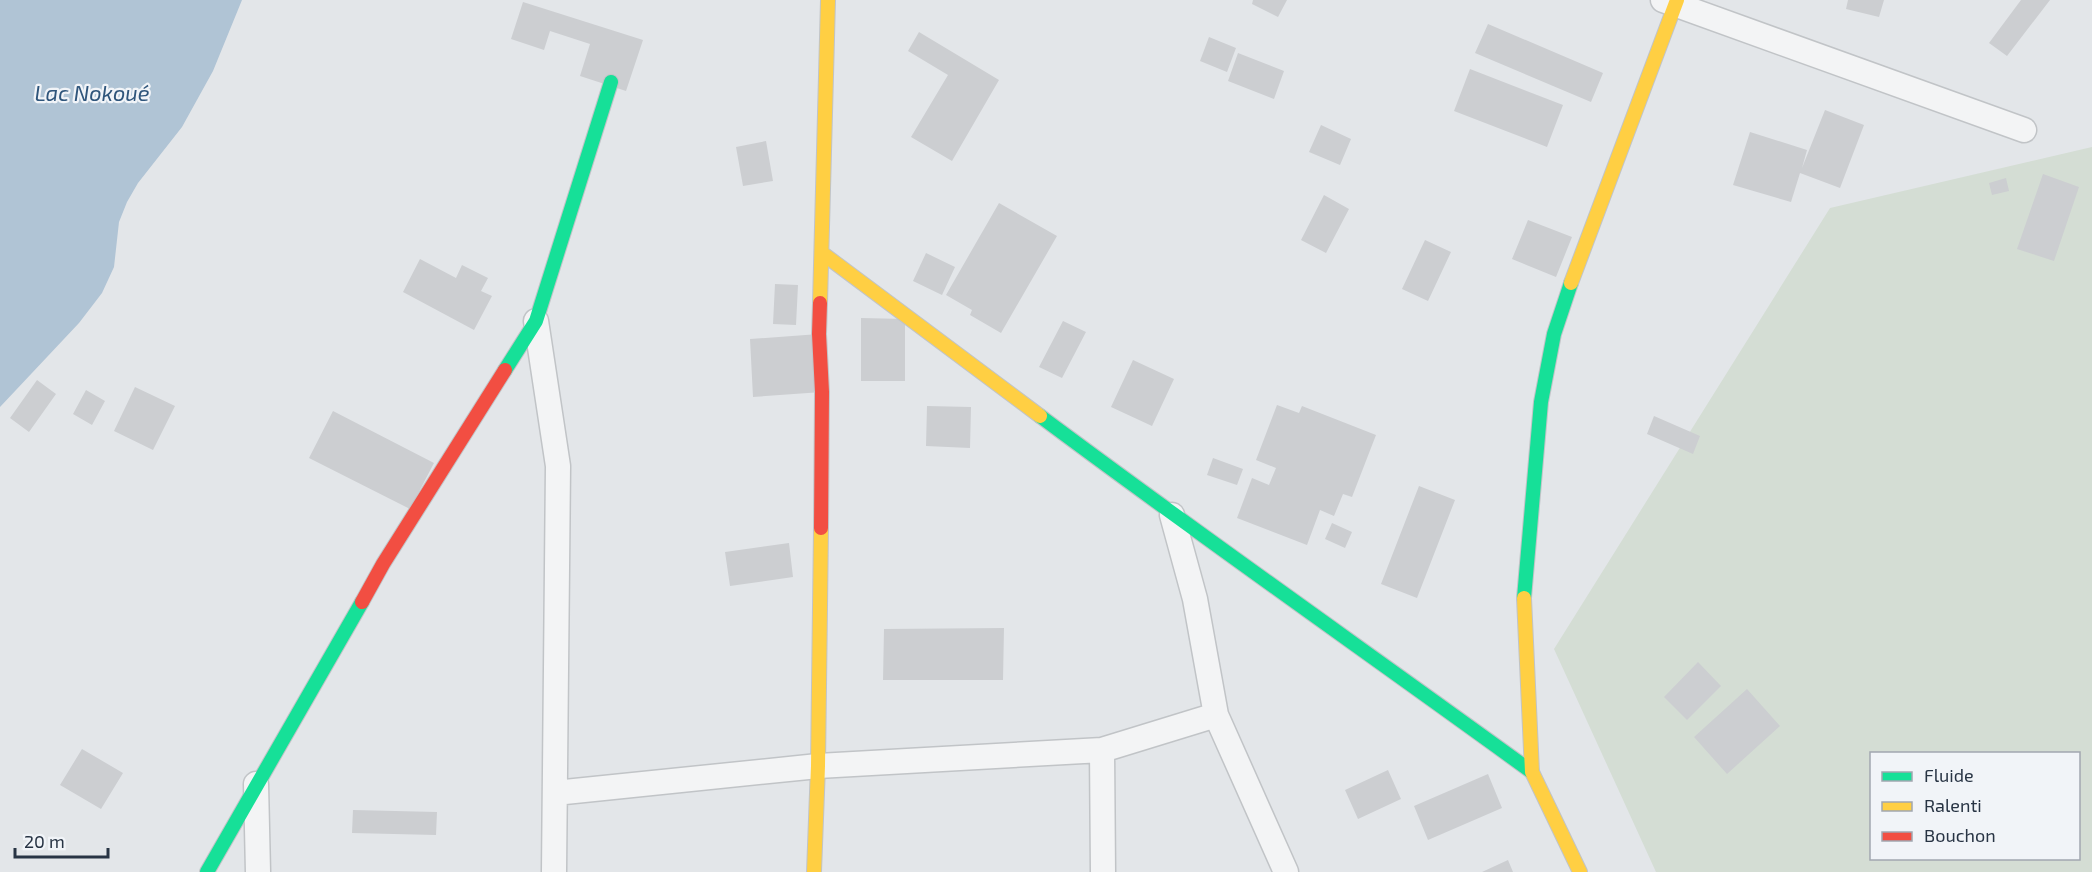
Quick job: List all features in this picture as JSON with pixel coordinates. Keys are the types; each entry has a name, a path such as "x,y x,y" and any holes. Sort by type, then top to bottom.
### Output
{"street":[{"path":"814,872 818,766 822,392 819,334 828,0"},
{"path":"1580,872 1532,772 1524,586 1541,402 1554,334 1671,2 2024,130"},
{"path":"207,872 383,564 536,321 612,82"},
{"path":"822,253 1172,515 1341,633 1532,772"},
{"path":"536,321 558,466 554,872"},
{"path":"1172,515 1195,599 1216,715 1286,872"},
{"path":"555,793 818,766 1102,750 1216,715"},
{"path":"1102,750 1103,872"},
{"path":"256,783 258,872"}],"shaded area":[{"path":"2092,147 2092,872 1656,872 1554,649 1830,208"}],"water":[{"name":"Lac Nokoué","path":"0,0 242,0 213,71 182,127 138,183 127,202 119,222 114,267 102,293 79,323 0,407"}],"building":[{"path":"1253,0 1287,0 1278,17 1252,4"},
{"path":"1848,0 1884,0 1879,17 1846,9"},
{"path":"2021,0 2050,0 2007,56 1989,43"},
{"path":"523,2 643,40 626,91 580,76 590,44 550,31 544,50 511,39"},
{"path":"1488,24 1603,73 1591,102 1475,53"},
{"path":"919,32 999,80 952,161 911,137 948,75 908,51"},
{"path":"1209,37 1236,48 1227,72 1200,61"},
{"path":"1238,53 1284,71 1274,99 1228,81"},
{"path":"1470,69 1563,105 1547,147 1454,111"},
{"path":"1825,110 1864,125 1840,188 1800,173 1791,202 1733,185 1750,132 1807,150 1802,168"},
{"path":"1321,125 1351,139 1340,165 1309,152"},
{"path":"766,141 773,181 743,186 736,147"},
{"path":"2043,174 2079,187 2054,261 2017,249"},
{"path":"2006,178 2009,191 1992,195 1989,183"},
{"path":"1324,195 1349,209 1326,253 1301,240"},
{"path":"999,203 1057,236 1001,333 970,315 972,310 946,295"},
{"path":"1528,220 1572,237 1556,277 1512,259"},
{"path":"1425,240 1451,252 1428,301 1402,289"},
{"path":"926,253 955,267 942,295 913,281"},
{"path":"420,259 456,278 462,265 488,278 481,291 492,296 474,330 403,292"},
{"path":"775,284 798,285 796,325 773,324"},
{"path":"861,318 905,319 905,381 861,381"},
{"path":"1063,321 1086,332 1062,378 1039,367"},
{"path":"819,334 822,392 753,397 750,339"},
{"path":"1133,360 1174,379 1152,426 1111,407"},
{"path":"37,380 56,394 29,432 10,418"},
{"path":"135,387 175,406 153,450 114,431"},
{"path":"86,390 105,401 92,425 73,414"},
{"path":"1277,405 1299,413 1302,406 1376,435 1352,497 1343,494 1334,516 1320,510 1307,545 1237,518 1252,478 1269,485 1276,468 1256,460"},
{"path":"927,406 971,407 970,448 926,446"},
{"path":"333,411 434,463 410,509 309,458"},
{"path":"1654,416 1700,436 1693,454 1647,434"},
{"path":"1213,458 1243,469 1237,485 1207,475"},
{"path":"1419,486 1455,500 1417,598 1381,584"},
{"path":"1332,523 1352,532 1345,548 1325,539"},
{"path":"789,543 793,577 730,586 725,552"},
{"path":"1004,628 1003,680 883,680 884,629"},
{"path":"1698,662 1721,686 1687,720 1664,697"},
{"path":"1747,689 1780,726 1727,774 1694,737"},
{"path":"82,749 123,773 101,809 60,785"},
{"path":"1388,770 1401,799 1358,819 1345,790"},
{"path":"1488,774 1502,808 1428,840 1414,806"},
{"path":"353,810 437,812 436,835 352,833"},
{"path":"1508,860 1513,872 1482,872"}],"traffic: fast":[{"path":"505,370 536,321 611,82"},
{"path":"1524,598 1541,402 1554,334 1571,283"},
{"path":"1040,416 1532,772"},
{"path":"207,872 362,602"}],"traffic: slow":[{"path":"820,303 828,0"},
{"path":"1571,283 1677,0"},
{"path":"822,253 1040,416"},
{"path":"814,872 818,766 821,528"},
{"path":"1524,598 1532,772 1580,872"}],"traffic: jam":[{"path":"820,303 821,528"},
{"path":"362,602 383,564 505,370"}]}
